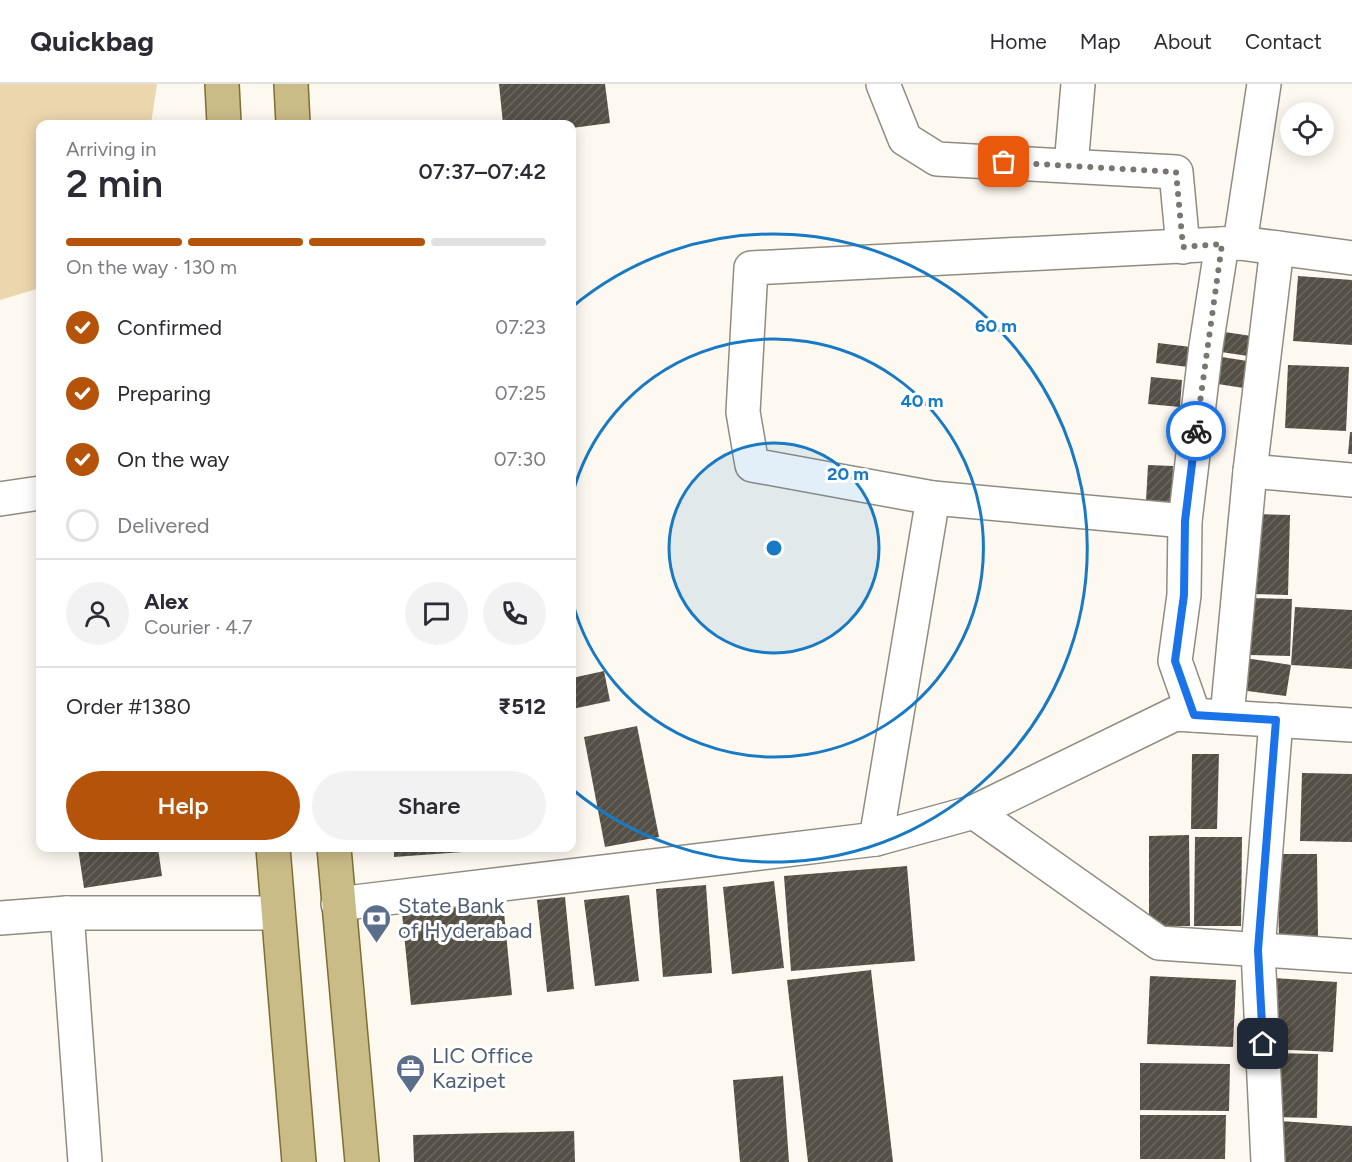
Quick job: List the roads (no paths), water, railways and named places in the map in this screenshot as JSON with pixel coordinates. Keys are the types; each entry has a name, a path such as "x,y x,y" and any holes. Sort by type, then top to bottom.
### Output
{"main road":[{"path":"222,84 224,120"},
{"path":"291,84 293,120"},
{"path":"273,852 299,1162"},
{"path":"334,852 362,1162"}],"street":[{"path":"883,84 905,139 937,159 1176,172 1183,247"},
{"path":"1071,166 1078,84"},
{"path":"1194,715 1175,661 1184,595 1185,521 1231,244 1264,84"},
{"path":"1185,521 933,498 752,465 743,412 751,268 1231,244 1352,258"},
{"path":"1227,717 1250,471 1278,248"},
{"path":"1250,471 1352,480"},
{"path":"0,499 36,494"},
{"path":"876,839 933,498"},
{"path":"338,904 876,839 974,812 1175,714 1352,725"},
{"path":"1268,1162 1258,950 1276,720"},
{"path":"974,812 1159,944 1352,956"},
{"path":"0,918 68,914 278,913"},
{"path":"68,914 85,1162"}],"place":[{"name":"State Bank of Hyderabad","path":"377,944"},
{"name":"LIC Office Kazipet","path":"411,1094"}]}
